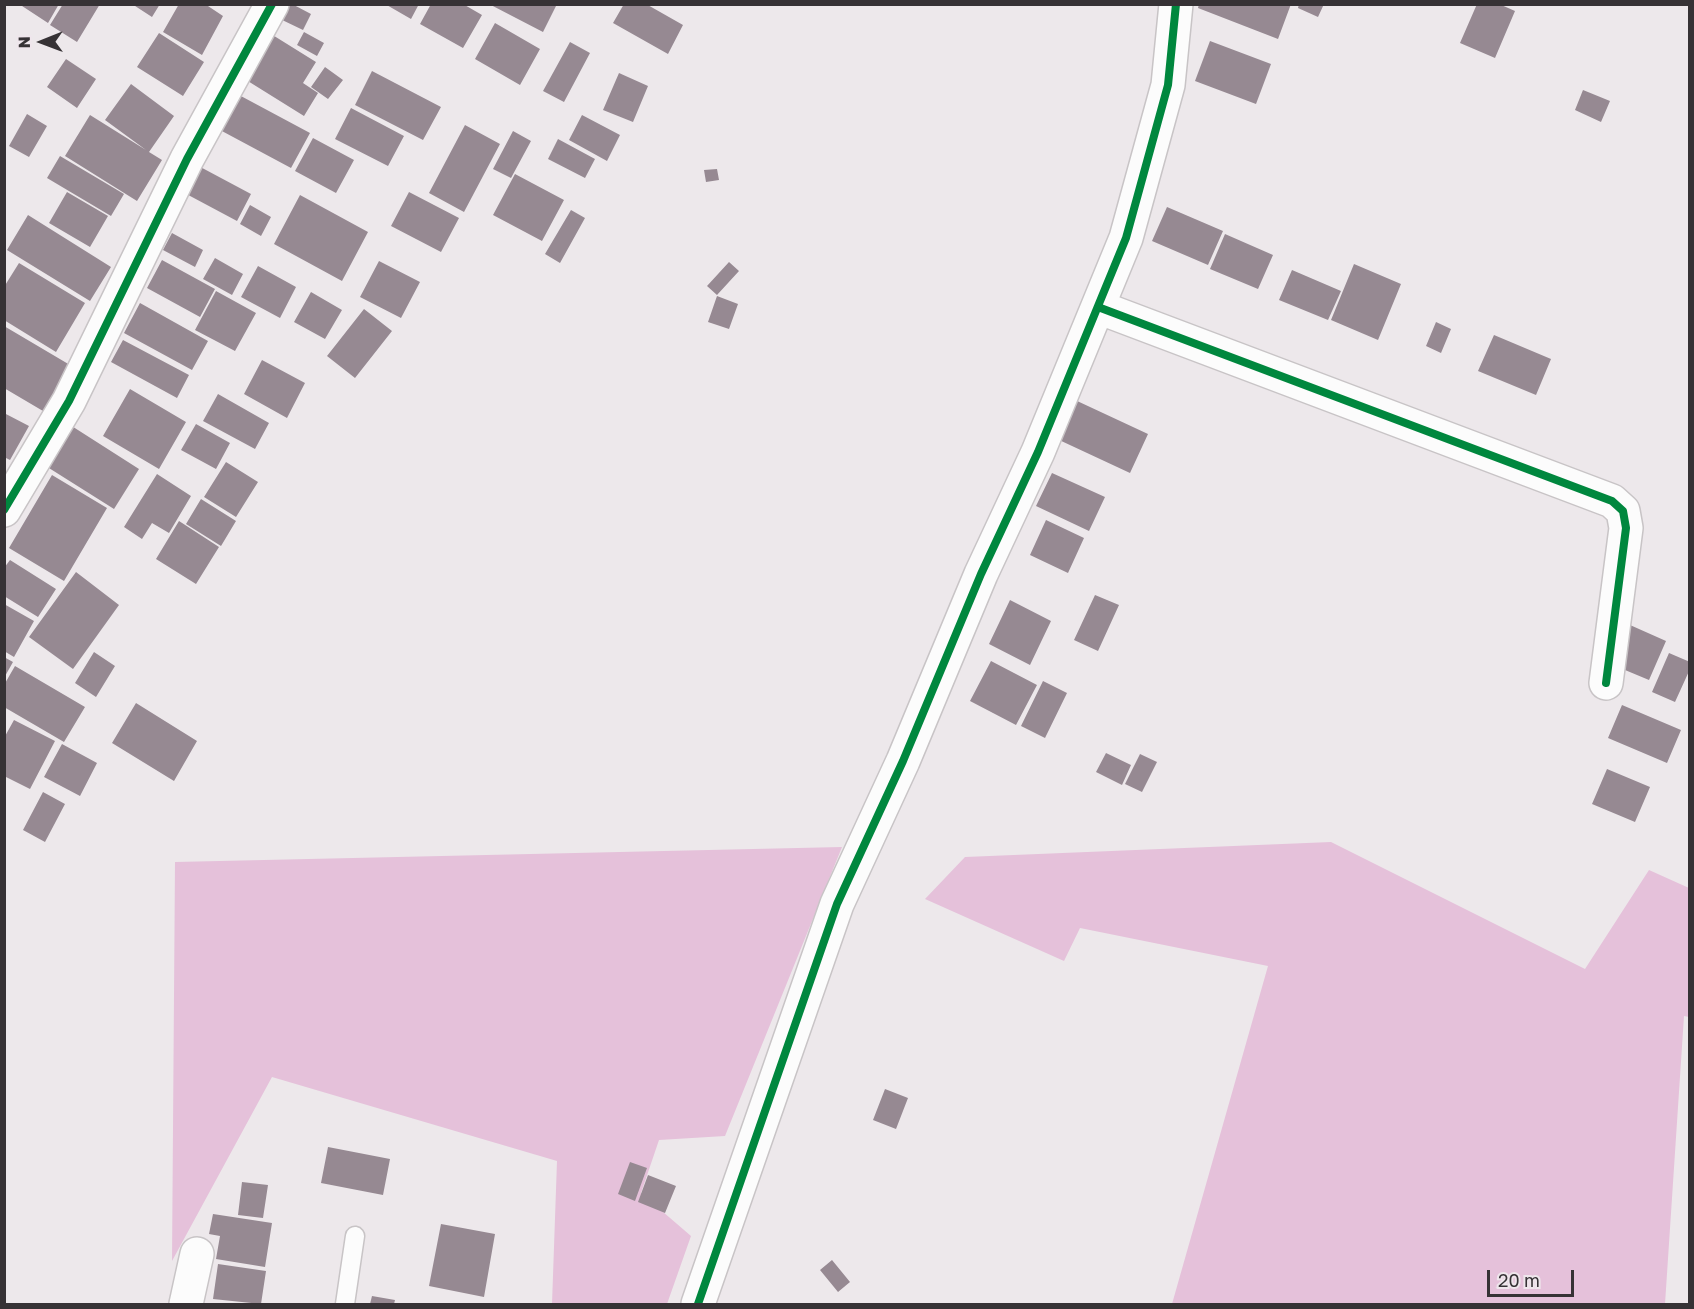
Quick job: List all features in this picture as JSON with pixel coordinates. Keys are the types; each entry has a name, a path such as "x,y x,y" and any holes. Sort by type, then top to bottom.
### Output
{"street":[{"path":"4,510 69,401 187,159 272,4"},
{"path":"698,1305 837,904 903,761 981,574 1038,452 1126,238 1168,85 1176,4"},
{"path":"1098,307 1612,501 1623,511 1626,528 1606,683"},
{"path":"186,1305 197,1254"}],"lane":[{"path":"345,1305 355,1236"}],"shaded area":[{"path":"1331,842 1585,969 1649,870 1689,888 1689,1017 1684,1016 1665,1304 1172,1304 1268,966 1080,928 1064,961 925,899 965,857"},
{"path":"842,847 725,1136 659,1140 641,1193 691,1236 667,1304 552,1304 557,1161 272,1077 172,1261 175,862"}],"building":[{"path":"19,4 59,4 48,23"},
{"path":"63,4 100,4 77,42 50,25"},
{"path":"132,4 160,4 152,17"},
{"path":"179,4 205,4 223,16 202,55 163,32"},
{"path":"285,4 292,4 311,14 303,30 278,18"},
{"path":"385,4 419,4 411,19"},
{"path":"431,4 463,4 482,15 463,48 420,24"},
{"path":"489,4 557,4 543,32"},
{"path":"624,4 646,4 683,25 668,54 613,23"},
{"path":"1199,4 1291,4 1278,39 1198,8"},
{"path":"1299,4 1324,4 1318,17 1298,8"},
{"path":"1477,4 1499,4 1515,11 1495,58 1460,43"},
{"path":"495,23 540,49 520,85 475,59"},
{"path":"304,32 324,43 317,56 297,45"},
{"path":"159,33 204,62 183,96 137,67"},
{"path":"271,34 316,62 303,83 318,93 304,116 243,78"},
{"path":"1210,41 1271,64 1256,104 1195,81"},
{"path":"570,42 590,53 564,102 543,91"},
{"path":"66,59 96,79 77,108 47,87"},
{"path":"325,67 343,80 328,99 311,87"},
{"path":"372,71 441,107 423,140 355,105"},
{"path":"619,73 648,86 633,122 603,110"},
{"path":"131,84 174,116 149,152 162,160 137,201 65,156 90,115 146,150 105,120"},
{"path":"1583,90 1610,101 1601,122 1575,110"},
{"path":"239,95 310,133 291,168 220,130"},
{"path":"351,108 404,136 388,166 335,139"},
{"path":"27,114 47,126 29,157 9,146"},
{"path":"582,115 620,135 607,161 569,140"},
{"path":"465,125 500,144 464,212 429,193"},
{"path":"513,131 531,141 511,178 493,169"},
{"path":"313,138 354,160 336,193 295,171"},
{"path":"558,139 595,159 585,178 548,159"},
{"path":"60,156 124,194 111,216 47,178"},
{"path":"191,162 251,194 237,221 177,189"},
{"path":"717,169 719,180 706,182 704,170"},
{"path":"515,174 564,200 542,241 493,215"},
{"path":"67,192 108,216 90,247 49,223"},
{"path":"409,192 459,218 441,252 391,226"},
{"path":"300,195 368,232 342,281 274,244"},
{"path":"250,205 271,217 261,236 240,224"},
{"path":"1167,207 1223,231 1208,265 1152,241"},
{"path":"571,210 585,218 560,263 545,254"},
{"path":"28,215 111,267 90,301 7,250"},
{"path":"172,233 203,250 195,267 163,250"},
{"path":"1225,234 1273,255 1258,289 1210,269"},
{"path":"215,258 243,274 232,295 203,279"},
{"path":"162,260 215,289 200,317 147,288"},
{"path":"379,261 420,282 401,318 360,297"},
{"path":"729,262 739,271 717,295 707,286"},
{"path":"19,263 85,303 56,352 4,320 4,287"},
{"path":"1354,264 1401,284 1378,340 1331,320"},
{"path":"258,266 296,287 280,318 241,297"},
{"path":"1292,270 1341,291 1328,320 1279,300"},
{"path":"216,291 256,313 235,351 195,330"},
{"path":"311,292 342,310 325,339 294,322"},
{"path":"717,296 738,304 729,329 708,322"},
{"path":"140,303 208,341 192,370 124,333"},
{"path":"364,309 392,331 355,378 327,356"},
{"path":"1436,322 1451,329 1441,353 1426,346"},
{"path":"4,326 70,365 43,411 4,388"},
{"path":"1494,335 1551,359 1536,395 1478,371"},
{"path":"123,340 189,375 177,398 111,362"},
{"path":"262,360 305,383 287,418 244,394"},
{"path":"130,389 186,422 159,469 103,436"},
{"path":"218,394 269,423 255,449 203,421"},
{"path":"1075,400 1148,434 1130,473 1057,439"},
{"path":"4,413 29,426 10,460 4,457"},
{"path":"67,423 139,469 114,509 41,463"},
{"path":"196,424 230,443 216,469 181,450"},
{"path":"226,462 258,482 236,517 204,497"},
{"path":"1052,473 1105,497 1089,531 1036,506"},
{"path":"157,474 191,496 169,533 152,523 142,539 124,527"},
{"path":"52,475 107,508 64,581 9,548"},
{"path":"201,499 236,521 221,546 186,524"},
{"path":"1046,520 1084,538 1068,573 1030,555"},
{"path":"179,521 219,547 196,584 156,559"},
{"path":"10,560 56,589 38,617 4,596 4,568"},
{"path":"76,572 119,605 73,669 29,637"},
{"path":"1095,595 1119,605 1098,651 1074,640"},
{"path":"1010,600 1051,621 1030,665 989,644"},
{"path":"4,604 34,621 14,657 4,651"},
{"path":"1630,625 1666,641 1649,680 1613,665"},
{"path":"94,652 115,666 96,697 75,683"},
{"path":"1669,653 1690,662 1690,669 1675,702 1652,692"},
{"path":"4,657 13,662 4,678"},
{"path":"991,661 1037,685 1016,725 970,701"},
{"path":"15,666 85,707 64,742 4,707 4,685"},
{"path":"1043,681 1067,693 1045,738 1021,726"},
{"path":"136,703 197,741 174,781 112,743"},
{"path":"1622,705 1681,730 1667,763 1608,738"},
{"path":"14,720 55,741 30,789 4,776 4,738"},
{"path":"62,744 97,763 80,796 44,777"},
{"path":"1106,753 1131,765 1122,785 1096,772"},
{"path":"1140,754 1157,762 1142,792 1125,784"},
{"path":"1607,769 1650,787 1635,822 1592,804"},
{"path":"43,792 65,804 45,842 23,830"},
{"path":"885,1089 908,1098 896,1129 873,1120"},
{"path":"328,1147 390,1159 383,1195 321,1183"},
{"path":"630,1162 647,1168 635,1201 618,1194"},
{"path":"648,1175 676,1186 665,1213 638,1202"},
{"path":"242,1182 268,1185 263,1218 238,1215"},
{"path":"213,1214 272,1223 265,1267 216,1259 220,1236 209,1234"},
{"path":"441,1224 495,1234 484,1297 429,1286"},
{"path":"832,1260 850,1282 838,1292 820,1270"},
{"path":"218,1264 266,1271 261,1304 213,1299"},
{"path":"372,1296 395,1300 394,1304 370,1304"}],"cycle path":[{"path":"4,510 69,401 187,159 272,4"},
{"path":"698,1304 837,904 903,761 981,574 1038,452 1126,238 1168,85 1176,4"},
{"path":"1098,307 1612,501 1623,511 1626,528 1606,683"}]}
